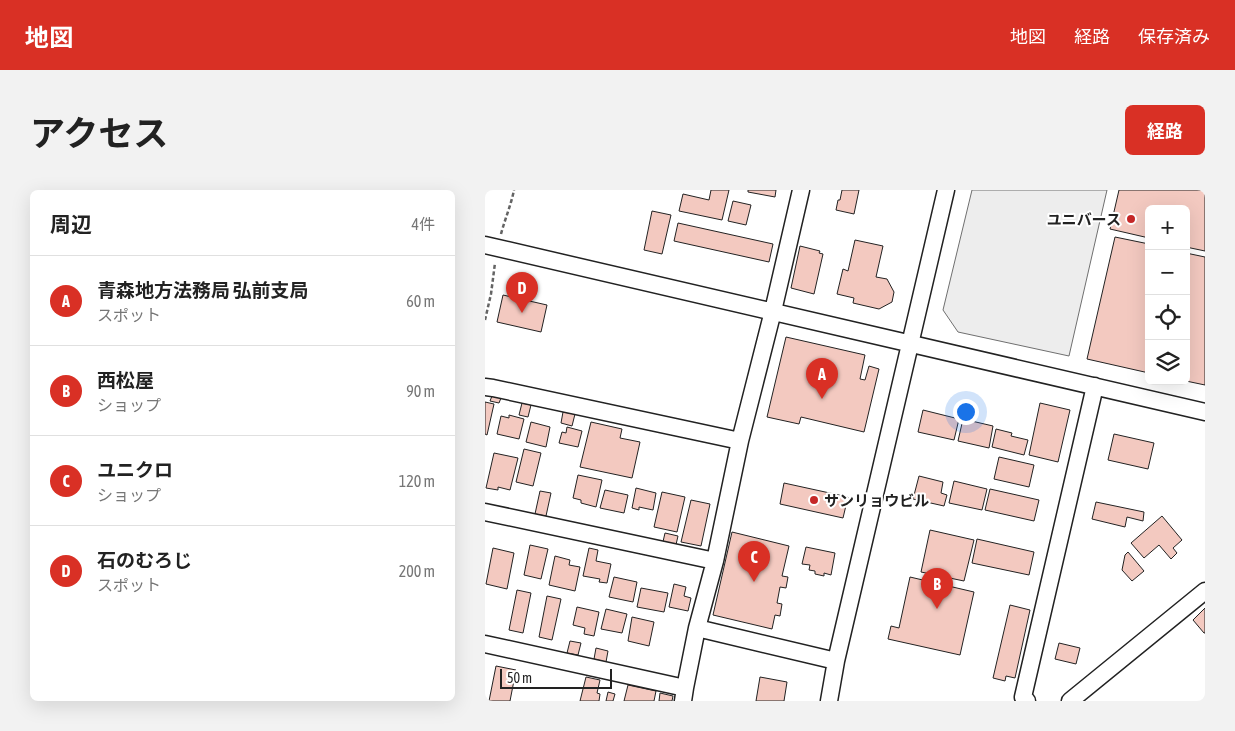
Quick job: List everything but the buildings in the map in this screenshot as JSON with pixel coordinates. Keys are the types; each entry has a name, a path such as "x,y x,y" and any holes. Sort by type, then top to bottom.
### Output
{"street":[{"path":"485,644 684,694 697,628 715,561 740,441 801,190"},
{"path":"829,701 835,661 945,190"},
{"path":"485,245 1205,412"},
{"path":"1027,701 1023,697 1095,386"},
{"path":"485,387 740,441"},
{"path":"485,512 715,561"},
{"path":"1070,701 1205,590"},
{"path":"697,628 835,661"}],"path":[{"path":"501,234 514,190"},
{"path":"485,320 496,262"}],"shaded area":[{"path":"972,190 1107,190 1069,356 958,332 943,310"}],"place":[{"name":"ユニバース","path":"1131,219"},
{"name":"石のむろじ","path":"522,313"},
{"name":"青森地方法務局 弘前支局","path":"822,399"},
{"name":"サンリョウビル","path":"814,500"},
{"name":"ユニクロ","path":"754,582"},
{"name":"西松屋","path":"937,609"}]}
